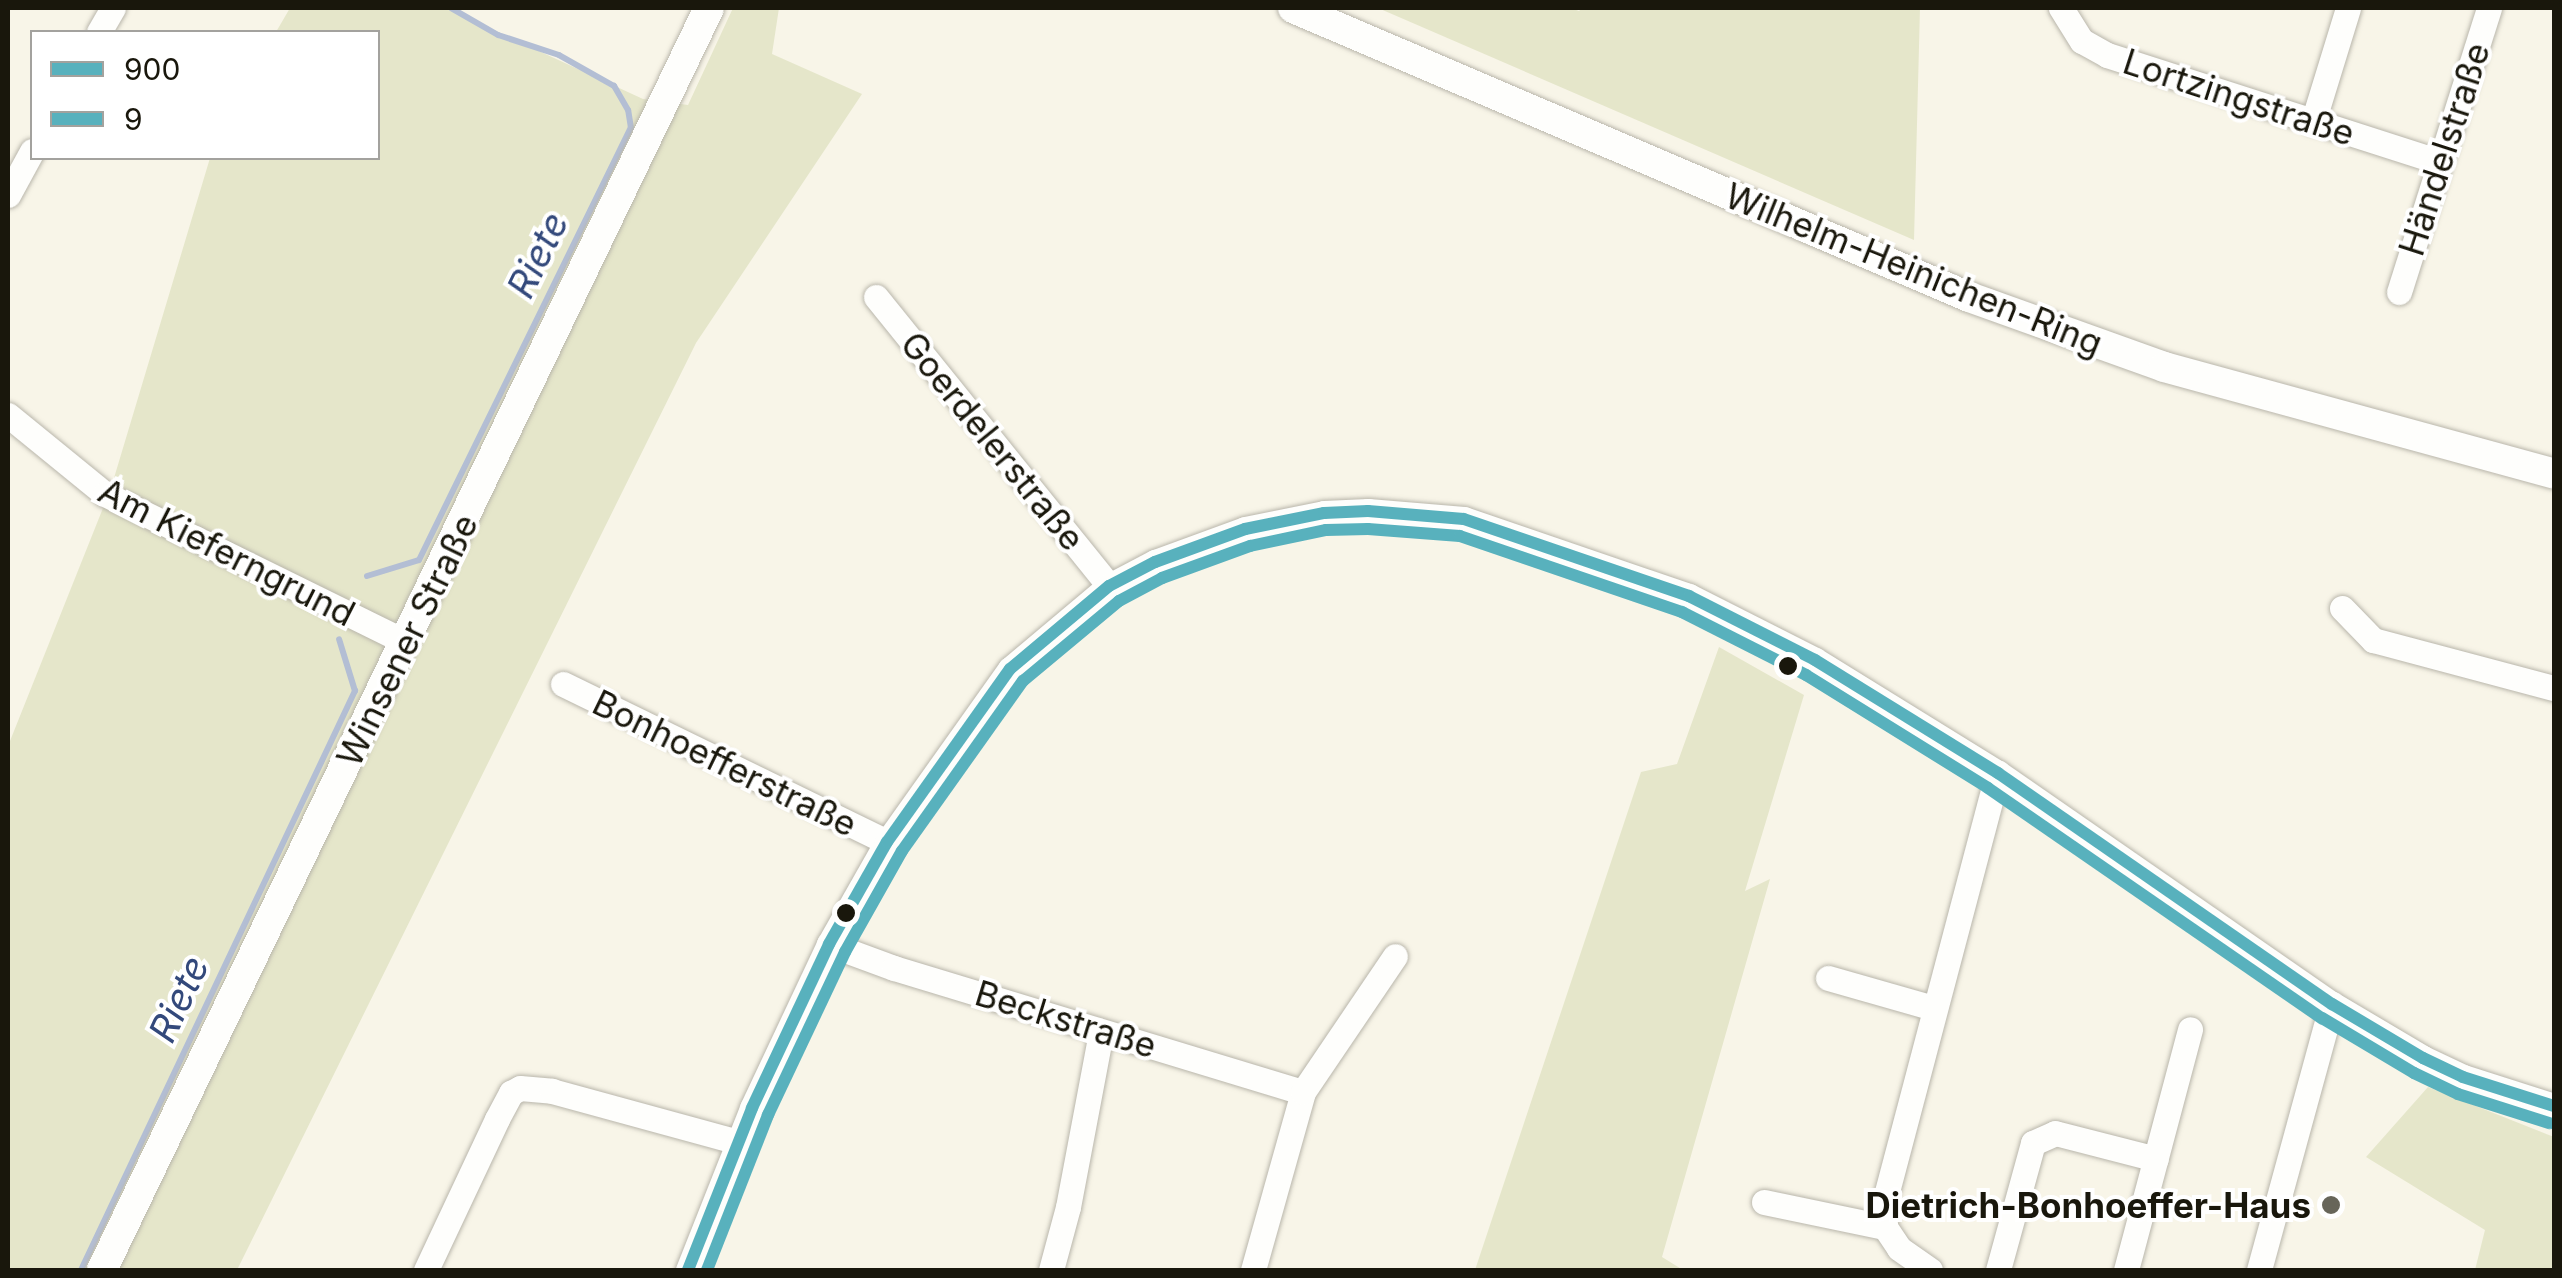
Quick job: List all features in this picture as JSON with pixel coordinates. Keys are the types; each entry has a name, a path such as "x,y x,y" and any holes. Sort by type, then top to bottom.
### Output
{"main road":[{"name":"Wilhelm-Heinichen-Ring","path":"1294,8 1969,297 2164,367 2554,474"},
{"name":"Winsener Straße","path":"102,1270 708,12"}],"street":[{"path":"100,30 113,8"},
{"name":"Lortzingstraße","path":"2061,8 2082,41 2107,55 2437,161"},
{"path":"2313,122 2348,8"},
{"name":"Händelstraße","path":"2399,292 2437,161 2489,8"},
{"path":"8,195 30,155"},
{"name":"Goerdelerstraße","path":"876,297 1109,586"},
{"name":"Am Kieferngrund","path":"8,415 104,494 406,642"},
{"path":"688,1270 738,1142 829,944 886,842 1010,669 1109,586 1204,542 1280,521 1368,510 1464,520 1689,596 1815,660 1998,773 2332,1004 2462,1077 2554,1106"},
{"path":"2342,608 2373,640 2554,688"},
{"name":"Bonhoefferstraße","path":"564,684 886,842"},
{"path":"1930,1270 1899,1248 1885,1226 1884,1202 1998,773"},
{"name":"Beckstraße","path":"829,944 1303,1092"},
{"path":"1253,1270 1303,1092 1395,956"},
{"path":"1828,978 1933,1008"},
{"path":"2258,1270 2332,1004"},
{"path":"2126,1270 2190,1029"},
{"path":"1052,1270 1068,1208 1101,1032"},
{"path":"426,1270 497,1119 510,1094 520,1088 552,1091 738,1142"},
{"path":"1998,1270 2033,1144 2055,1133 2156,1159"},
{"path":"1764,1202 1885,1226"}],"green space":[{"path":"290,8 446,8 643,99 688,105 733,8 779,8 772,54 862,94 696,343 237,1270 8,1270 8,746 111,488 209,160 380,160 380,30 277,30"},
{"path":"1378,8 1920,8 1914,240"},
{"path":"1719,647 1804,695 1745,891 1770,879 1662,1257 1683,1270 1475,1270 1641,772 1677,764"},
{"path":"2428,1087 2554,1137 2554,1270 2475,1270 2485,1230 2366,1157"}],"waterway":[{"name":"Riete","path":"367,576 419,560 631,128 628,110 614,86 559,55 498,35 451,8"},
{"name":"Riete","path":"81,1270 355,691 339,639"}],"transit line":[{"name":"900","path":"688,1270 752,1108 829,944 887,842 1010,669 1109,586 1155,562 1245,529 1324,513 1368,511 1464,519 1689,596 1815,660 1998,773 2332,1004 2423,1058 2463,1077 2554,1106"},
{"name":"9","path":"707,1270 768,1115 845,952 902,851 1023,681 1119,601 1162,578 1250,546 1326,530 1460,536 1682,612 1806,675 1988,788 2322,1018 2414,1073 2458,1094 2549,1123"}],"place":[{"name":"Dietrich-Bonhoeffer-Haus","path":"2331,1205"}]}
